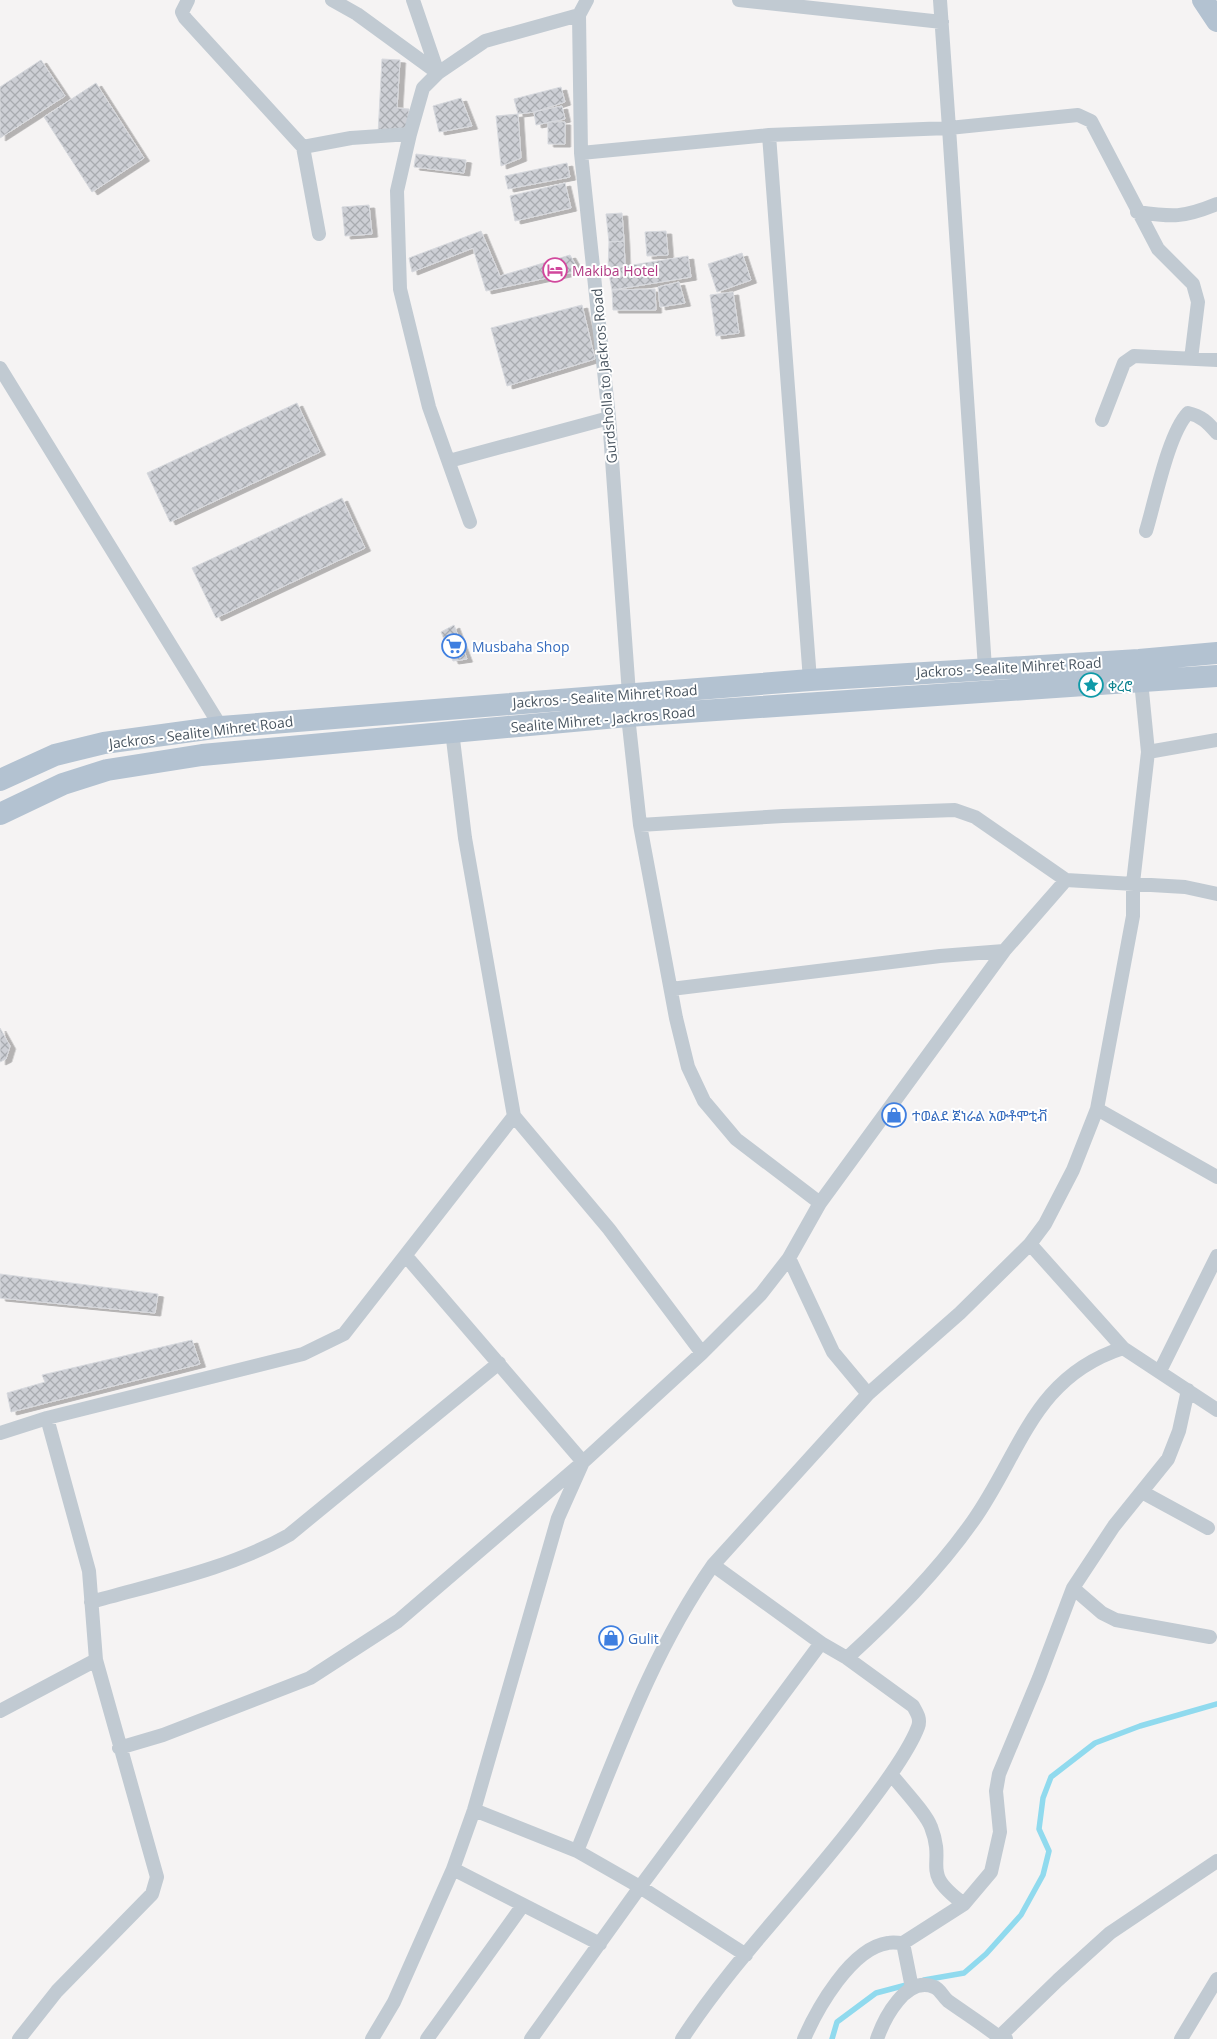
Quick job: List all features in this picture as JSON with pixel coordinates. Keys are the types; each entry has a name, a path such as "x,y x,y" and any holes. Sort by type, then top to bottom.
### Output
{"main road":[{"path":"1203,0 1217,21"},
{"name":"Jackros - Sealite Mihret Road","path":"0,780 55,755 104,743 221,727 628,705 810,680 1139,660 1217,652"},
{"name":"Sealite Mihret - Jackros Road","path":"0,814 63,784 107,770 148,762 452,731 628,705 1217,676"}],"street":[{"path":"188,0 182,12 185,18 303,147 319,234"},
{"path":"332,0 356,14 438,73"},
{"path":"413,0 438,73"},
{"name":"Gurdsholla to Jackros Road","path":"587,0 579,15 581,153 609,418 628,705 640,825 671,988 688,1067 704,1101 736,1139 820,1204"},
{"path":"739,0 942,22"},
{"path":"940,0 985,668"},
{"path":"470,522 429,408 400,289 397,191 423,88 438,73 485,41 579,15"},
{"path":"581,153 769,135 949,128 1078,115 1091,121 1158,249 1193,284 1198,302 1191,359"},
{"path":"303,147 351,138 410,134"},
{"path":"769,135 810,680"},
{"path":"1137,212 1172,217 1192,214 1217,204"},
{"path":"1102,420 1124,363 1134,356 1217,360"},
{"path":"0,368 221,727"},
{"path":"1146,531 1167,459 1181,421 1188,414 1196,415 1205,420 1217,433"},
{"path":"449,462 609,418"},
{"path":"577,1851 637,1704 692,1596 713,1565 868,1394 960,1313 1030,1244 1045,1224 1089,1135 1098,1109 1134,916 1134,883 1148,752 1141,681"},
{"path":"452,731 465,838 514,1116 608,1229 702,1353"},
{"path":"1148,752 1217,740"},
{"path":"640,825 783,816 955,810 975,817 1066,880 1185,887 1217,894"},
{"path":"119,1748 164,1735 310,1678 398,1621 582,1462 702,1353 762,1294 789,1258 820,1204 1004,951 1066,880"},
{"path":"671,988 940,956 1004,951"},
{"path":"1098,1109 1217,1177"},
{"path":"0,1432 47,1418 310,1351 344,1334 514,1116"},
{"path":"1030,1244 1123,1348 1217,1410"},
{"path":"406,1256 582,1462"},
{"path":"1160,1371 1211,1286 1217,1256"},
{"path":"789,1258 833,1352 868,1394"},
{"path":"847,1658 888,1620 931,1574 973,1520 1027,1424 1053,1392 1084,1365 1105,1354 1123,1348"},
{"path":"91,1602 260,1552 289,1535 499,1363"},
{"path":"804,2039 825,1996 848,1969 871,1949 887,1943 903,1943 964,1904 991,1872 1000,1832 996,1791 999,1774 1039,1678 1072,1588 1114,1526 1168,1459 1179,1431 1188,1390"},
{"path":"19,2039 57,1992 152,1894 157,1877 119,1748 96,1660 89,1571 47,1418"},
{"path":"372,2039 394,2002 453,1869 474,1810 492,1742 558,1518 582,1462"},
{"path":"1142,1492 1208,1528"},
{"path":"682,2039 746,1955 843,1840 891,1774 919,1726 919,1715 913,1706 847,1658 821,1643 713,1565"},
{"path":"1072,1588 1102,1613 1116,1620 1210,1637"},
{"path":"531,2039 640,1887 821,1643"},
{"path":"0,1711 96,1660"},
{"path":"891,1774 931,1825 937,1845 937,1879 946,1890 964,1904"},
{"path":"474,1810 577,1851 640,1887 746,1955"},
{"path":"877,2039 892,2008 912,1988 934,1987 945,1999 1001,2038 1110,1933 1217,1862"},
{"path":"453,1869 600,1944"},
{"path":"428,2039 523,1905"},
{"path":"903,1943 912,1988"},
{"path":"1181,2039 1217,1979"}],"building":[{"path":"382,59 400,60 397,108 409,109 407,135 378,134"},
{"path":"41,60 65,96 0,138 0,87"},
{"path":"96,83 144,158 92,192 44,117"},
{"path":"561,87 565,102 534,112 518,114 514,99"},
{"path":"461,98 472,126 439,132 433,106"},
{"path":"562,106 565,119 536,125 534,112"},
{"path":"518,114 521,158 501,166 496,116"},
{"path":"548,122 565,122 565,144 548,144"},
{"path":"416,154 466,160 464,173 414,167"},
{"path":"567,163 570,177 508,189 505,176"},
{"path":"565,183 571,208 515,221 510,196"},
{"path":"369,205 372,234 345,236 342,207"},
{"path":"622,213 624,241 609,242 606,214"},
{"path":"481,231 500,276 570,255 579,271 486,291 473,248 412,272 409,258"},
{"path":"666,231 668,255 647,256 645,232"},
{"path":"624,241 625,265 608,269 609,242"},
{"path":"742,253 751,280 717,292 708,264"},
{"path":"688,256 691,277 612,290 608,269"},
{"path":"679,282 685,303 660,307 658,287"},
{"path":"655,289 656,310 613,310 612,290"},
{"path":"733,292 739,333 716,336 710,295"},
{"path":"582,305 595,359 507,386 491,328"},
{"path":"297,403 320,452 170,522 147,473"},
{"path":"342,498 365,548 216,618 192,568"},
{"name":"Musbaha Shop","path":"454,625 467,659 453,661 441,632"},
{"path":"0,1028 10,1046 6,1059 0,1062"},
{"path":"0,1274 158,1294 155,1313 0,1298"},
{"path":"192,1340 200,1364 11,1412 7,1393 45,1382 42,1375"}],"waterway":[{"path":"924,1980 964,1973 986,1954 1021,1915 1043,1875 1049,1851 1039,1829 1043,1798 1051,1777 1095,1743 1140,1726 1217,1704"},
{"path":"832,2039 837,2022 876,1993 910,1984"}],"place":[{"name":"Makiba Hotel","path":"555,270"},
{"name":"Musbaha Shop","path":"454,646"},
{"name":"ቀረሮ","path":"1091,685"},
{"name":"ተወልደ ጀነራል አውቶሞቲቭ","path":"894,1115"},
{"name":"Gulit","path":"611,1638"}]}
